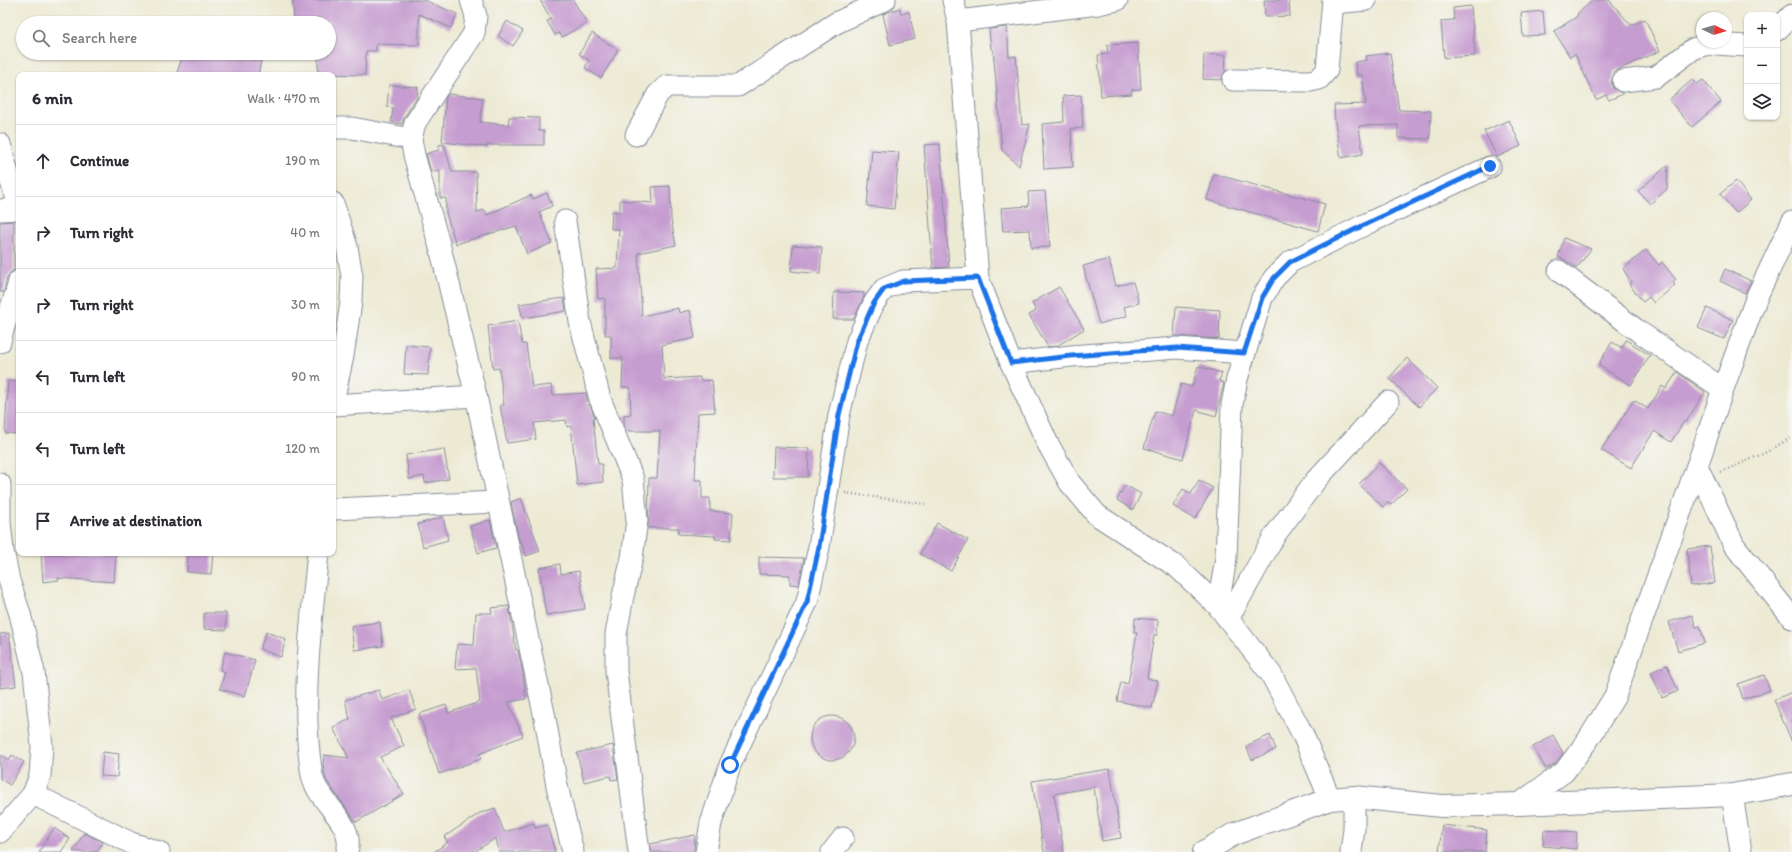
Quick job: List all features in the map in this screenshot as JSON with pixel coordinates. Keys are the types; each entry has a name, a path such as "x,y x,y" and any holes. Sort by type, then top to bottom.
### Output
{"street":[{"path":"471,0 476,16 474,33 416,123 411,139 414,155 441,251 476,396 545,718 557,786 573,852"},
{"path":"636,135 658,94 667,86 738,86 836,23 850,15 885,0"},
{"path":"953,0 958,21 978,278 1011,363 1048,444 1070,483 1097,515 1178,567 1223,613 1271,674 1303,735 1330,799"},
{"path":"958,21 1098,4 1116,0"},
{"path":"1233,80 1310,81 1319,79 1327,70 1333,1 1366,0"},
{"path":"1780,27 1792,15"},
{"path":"1624,81 1656,77 1693,49 1704,45 1716,44 1744,46"},
{"path":"336,128 352,128 411,139"},
{"path":"0,144 9,177 16,195"},
{"path":"1223,613 1232,405 1244,353 1262,298 1274,278 1290,262 1368,223 1490,166"},
{"path":"0,210 16,209"},
{"path":"336,212 347,247 352,276 351,302 338,355 336,374"},
{"path":"565,221 580,322 600,399 633,479 634,486 637,520 632,558 616,634 616,671 639,852"},
{"path":"1519,804 1564,772 1588,740 1616,696 1701,473 1723,389 1757,296 1792,222"},
{"path":"1559,271 1638,331 1723,389"},
{"path":"706,852 711,823 730,765 807,602 819,547 839,415 857,341 874,303 884,289 904,281 978,278"},
{"path":"0,342 3,326 14,314 16,296"},
{"path":"1011,363 1071,356 1177,348 1244,353"},
{"path":"336,403 476,396"},
{"path":"1223,613 1276,535 1316,480 1388,402"},
{"path":"1701,473 1734,546 1792,618"},
{"path":"0,484 0,522 3,551 9,580 20,614 34,672 42,746 40,776 33,794 0,832"},
{"path":"336,509 498,502"},
{"path":"318,556 311,630 307,702 309,758 314,781 325,801 346,828 349,845 347,852"},
{"path":"1204,852 1234,834 1330,799 1354,797 1442,806 1519,804 1732,795 1792,784"},
{"path":"33,794 131,843 159,852"},
{"path":"1732,795 1741,852"},
{"path":"1351,852 1354,829 1354,797"}],"path":[{"path":"1701,473 1767,452 1792,437"},
{"path":"827,490 925,504"}],"building":[{"path":"293,0 424,0 457,14 451,28 419,14 419,45 376,44 376,51 366,51 365,75 336,74 336,72 318,72 318,60 336,60 336,16 294,16"},
{"path":"540,0 573,0 587,23 562,37 559,33 555,35 547,21 551,19"},
{"path":"1264,0 1289,0 1290,16 1265,17"},
{"path":"1593,0 1609,0 1631,25 1645,19 1660,51 1613,72 1614,74 1611,82 1613,88 1623,94 1609,100 1606,95 1596,100 1575,54 1570,57 1554,31 1578,16 1577,14"},
{"path":"1471,6 1475,56 1444,58 1441,21 1454,20 1453,8"},
{"path":"900,8 901,14 909,12 915,39 890,45 883,14"},
{"path":"1543,11 1545,35 1523,36 1521,13"},
{"path":"507,21 523,31 513,46 498,36"},
{"path":"1007,27 1009,57 1016,56 1022,125 1030,124 1019,166 1002,150 993,49 991,49 989,29"},
{"path":"592,33 618,50 601,78 585,68 589,60 579,54"},
{"path":"1138,43 1141,89 1131,90 1132,94 1101,96 1098,55 1108,54 1107,45"},
{"path":"1390,53 1399,110 1431,111 1430,139 1398,138 1398,125 1359,126 1363,154 1341,158 1335,122 1334,105 1366,104 1362,75 1357,75 1355,62 1367,60 1366,56"},
{"path":"1204,54 1226,55 1225,72 1221,80 1203,79"},
{"path":"181,60 261,61 259,72 177,72"},
{"path":"1693,79 1697,84 1703,80 1721,102 1692,127 1669,100"},
{"path":"389,85 418,87 417,97 405,116 402,124 391,122 393,108 387,107"},
{"path":"448,94 483,98 480,122 508,125 509,117 539,118 539,131 544,131 544,145 487,145 487,147 442,142 446,97"},
{"path":"1081,95 1083,128 1071,129 1073,167 1044,169 1042,124 1064,122 1063,96"},
{"path":"1509,120 1521,146 1497,157 1484,131"},
{"path":"444,144 452,172 476,172 477,212 485,210 487,215 531,195 533,199 547,193 552,206 539,212 552,243 527,254 516,226 456,244 446,213 446,198 440,198 440,170 431,172 426,154 439,150 439,145"},
{"path":"940,144 949,267 933,268 924,145"},
{"path":"872,150 899,152 894,209 867,206"},
{"path":"1668,165 1667,189 1650,204 1638,191"},
{"path":"1214,174 1325,204 1318,231 1207,200"},
{"path":"1736,181 1751,200 1736,213 1720,194"},
{"path":"670,186 671,220 676,245 638,253 642,316 678,308 679,313 690,310 695,338 662,345 664,379 700,377 700,381 712,380 715,412 698,413 695,480 702,480 702,498 710,498 710,511 733,513 731,540 715,539 715,536 678,534 679,528 648,528 649,478 657,478 660,431 626,431 624,426 624,415 631,414 630,387 622,387 623,358 611,358 611,335 605,335 605,298 598,299 596,269 617,268 619,229 611,229 612,211 620,212 620,200 653,203 652,187"},
{"path":"1045,191 1050,247 1031,248 1030,230 1003,231 1001,208 1029,206 1028,192"},
{"path":"14,221 14,270 7,278 4,292 0,292 0,222"},
{"path":"1564,238 1591,249 1577,268 1558,257"},
{"path":"793,245 822,247 820,274 791,271"},
{"path":"1646,250 1659,265 1662,262 1676,280 1673,283 1675,285 1654,303 1649,297 1643,302 1629,284 1631,282 1623,269"},
{"path":"1109,259 1116,286 1133,282 1139,303 1124,307 1127,316 1099,324 1083,266"},
{"path":"1725,269 1751,281 1745,293 1720,281"},
{"path":"1059,287 1084,329 1057,346 1048,347 1029,315 1036,311 1032,303"},
{"path":"834,292 864,293 864,297 854,319 833,319"},
{"path":"564,298 566,311 523,318 519,304"},
{"path":"1176,307 1220,310 1219,339 1174,336"},
{"path":"1707,308 1733,320 1724,339 1698,328"},
{"path":"518,321 522,344 526,344 532,387 551,385 553,395 586,393 588,405 590,405 595,418 593,418 598,464 602,464 603,482 577,485 571,426 567,427 566,420 534,423 536,439 507,443 500,405 504,405 499,368 493,369 488,326"},
{"path":"1626,340 1650,355 1631,385 1598,365 1612,342 1622,348"},
{"path":"406,345 430,347 428,375 404,374"},
{"path":"1407,358 1437,388 1419,407 1389,378"},
{"path":"1198,366 1222,373 1219,381 1224,383 1216,416 1196,410 1183,459 1144,448 1155,411 1172,416 1181,384 1192,387"},
{"path":"1677,372 1705,392 1671,442 1654,431 1631,468 1601,450 1634,400 1648,409 1662,386 1666,389"},
{"path":"8,381 16,382 16,434 5,433"},
{"path":"774,447 809,448 808,477 773,477"},
{"path":"444,449 449,479 425,483 424,476 409,479 406,455"},
{"path":"1379,463 1407,489 1391,505 1387,502 1383,507 1359,484"},
{"path":"1199,480 1213,488 1195,519 1173,506 1183,489 1191,494"},
{"path":"1125,485 1141,494 1133,510 1117,500"},
{"path":"521,498 540,551 526,556 521,541 519,541 511,502"},
{"path":"443,517 448,540 423,547 418,524"},
{"path":"490,520 496,548 478,553 470,526"},
{"path":"937,523 968,540 951,571 920,554"},
{"path":"1710,546 1715,583 1691,586 1687,549"},
{"path":"41,556 116,556 114,582 58,578 59,580 43,582"},
{"path":"188,556 213,556 211,574 187,572"},
{"path":"759,557 804,558 799,585 790,584 790,575 759,574"},
{"path":"560,564 561,574 579,571 585,609 546,615 539,568"},
{"path":"509,606 516,650 518,650 523,673 526,699 508,702 523,736 479,754 481,759 439,774 419,714 446,705 448,713 480,702 476,668 455,669 457,644 474,645 476,613 492,613 491,608"},
{"path":"204,613 226,613 226,630 204,629"},
{"path":"1692,615 1696,627 1700,626 1705,643 1678,651 1669,622"},
{"path":"1135,618 1158,620 1157,635 1154,635 1147,678 1158,681 1152,708 1117,701 1121,682 1128,684 1137,633 1134,633"},
{"path":"380,622 383,646 354,650 351,626"},
{"path":"266,632 286,639 281,657 260,649"},
{"path":"9,633 16,686 0,688 0,634"},
{"path":"225,652 255,660 245,696 220,689 225,672 220,670"},
{"path":"1667,665 1678,691 1662,698 1651,672"},
{"path":"1764,675 1770,690 1743,699 1738,684"},
{"path":"379,690 382,700 409,690 416,709 391,718 404,746 380,757 404,794 356,822 326,780 323,766 324,755 349,758 333,728 350,719 345,700"},
{"path":"1792,692 1792,742 1774,700"},
{"path":"832,716 844,720 850,726 854,738 850,750 844,756 832,760 820,756 814,750 810,738 814,726 820,720"},
{"path":"1270,735 1276,749 1252,760 1246,746"},
{"path":"1553,735 1563,753 1556,763 1546,769 1533,747"},
{"path":"613,745 618,779 611,780 610,776 584,782 577,753"},
{"path":"103,752 119,754 117,777 101,776"},
{"path":"0,755 9,760 12,755 24,762 10,785 0,779"},
{"path":"1110,769 1121,838 1102,841 1094,787 1054,794 1064,852 1044,852 1032,781"},
{"path":"495,808 504,832 534,823 535,828 547,825 555,852 499,852 496,838 474,852 434,852 448,842 444,837 480,813"},
{"path":"1442,825 1487,830 1485,852 1439,852"},
{"path":"54,828 70,839 61,852 39,852"},
{"path":"1544,830 1577,832 1576,849 1543,846"},
{"path":"84,833 103,842 97,852 73,852"},
{"path":"695,835 694,852 651,852 650,844"}],"route":[{"path":"730,765 807,602 819,547 839,415 857,341 874,303 884,289 904,281 978,278 1011,363 1071,356 1177,348 1244,353 1262,298 1274,278 1290,262 1368,223 1490,166"}]}
